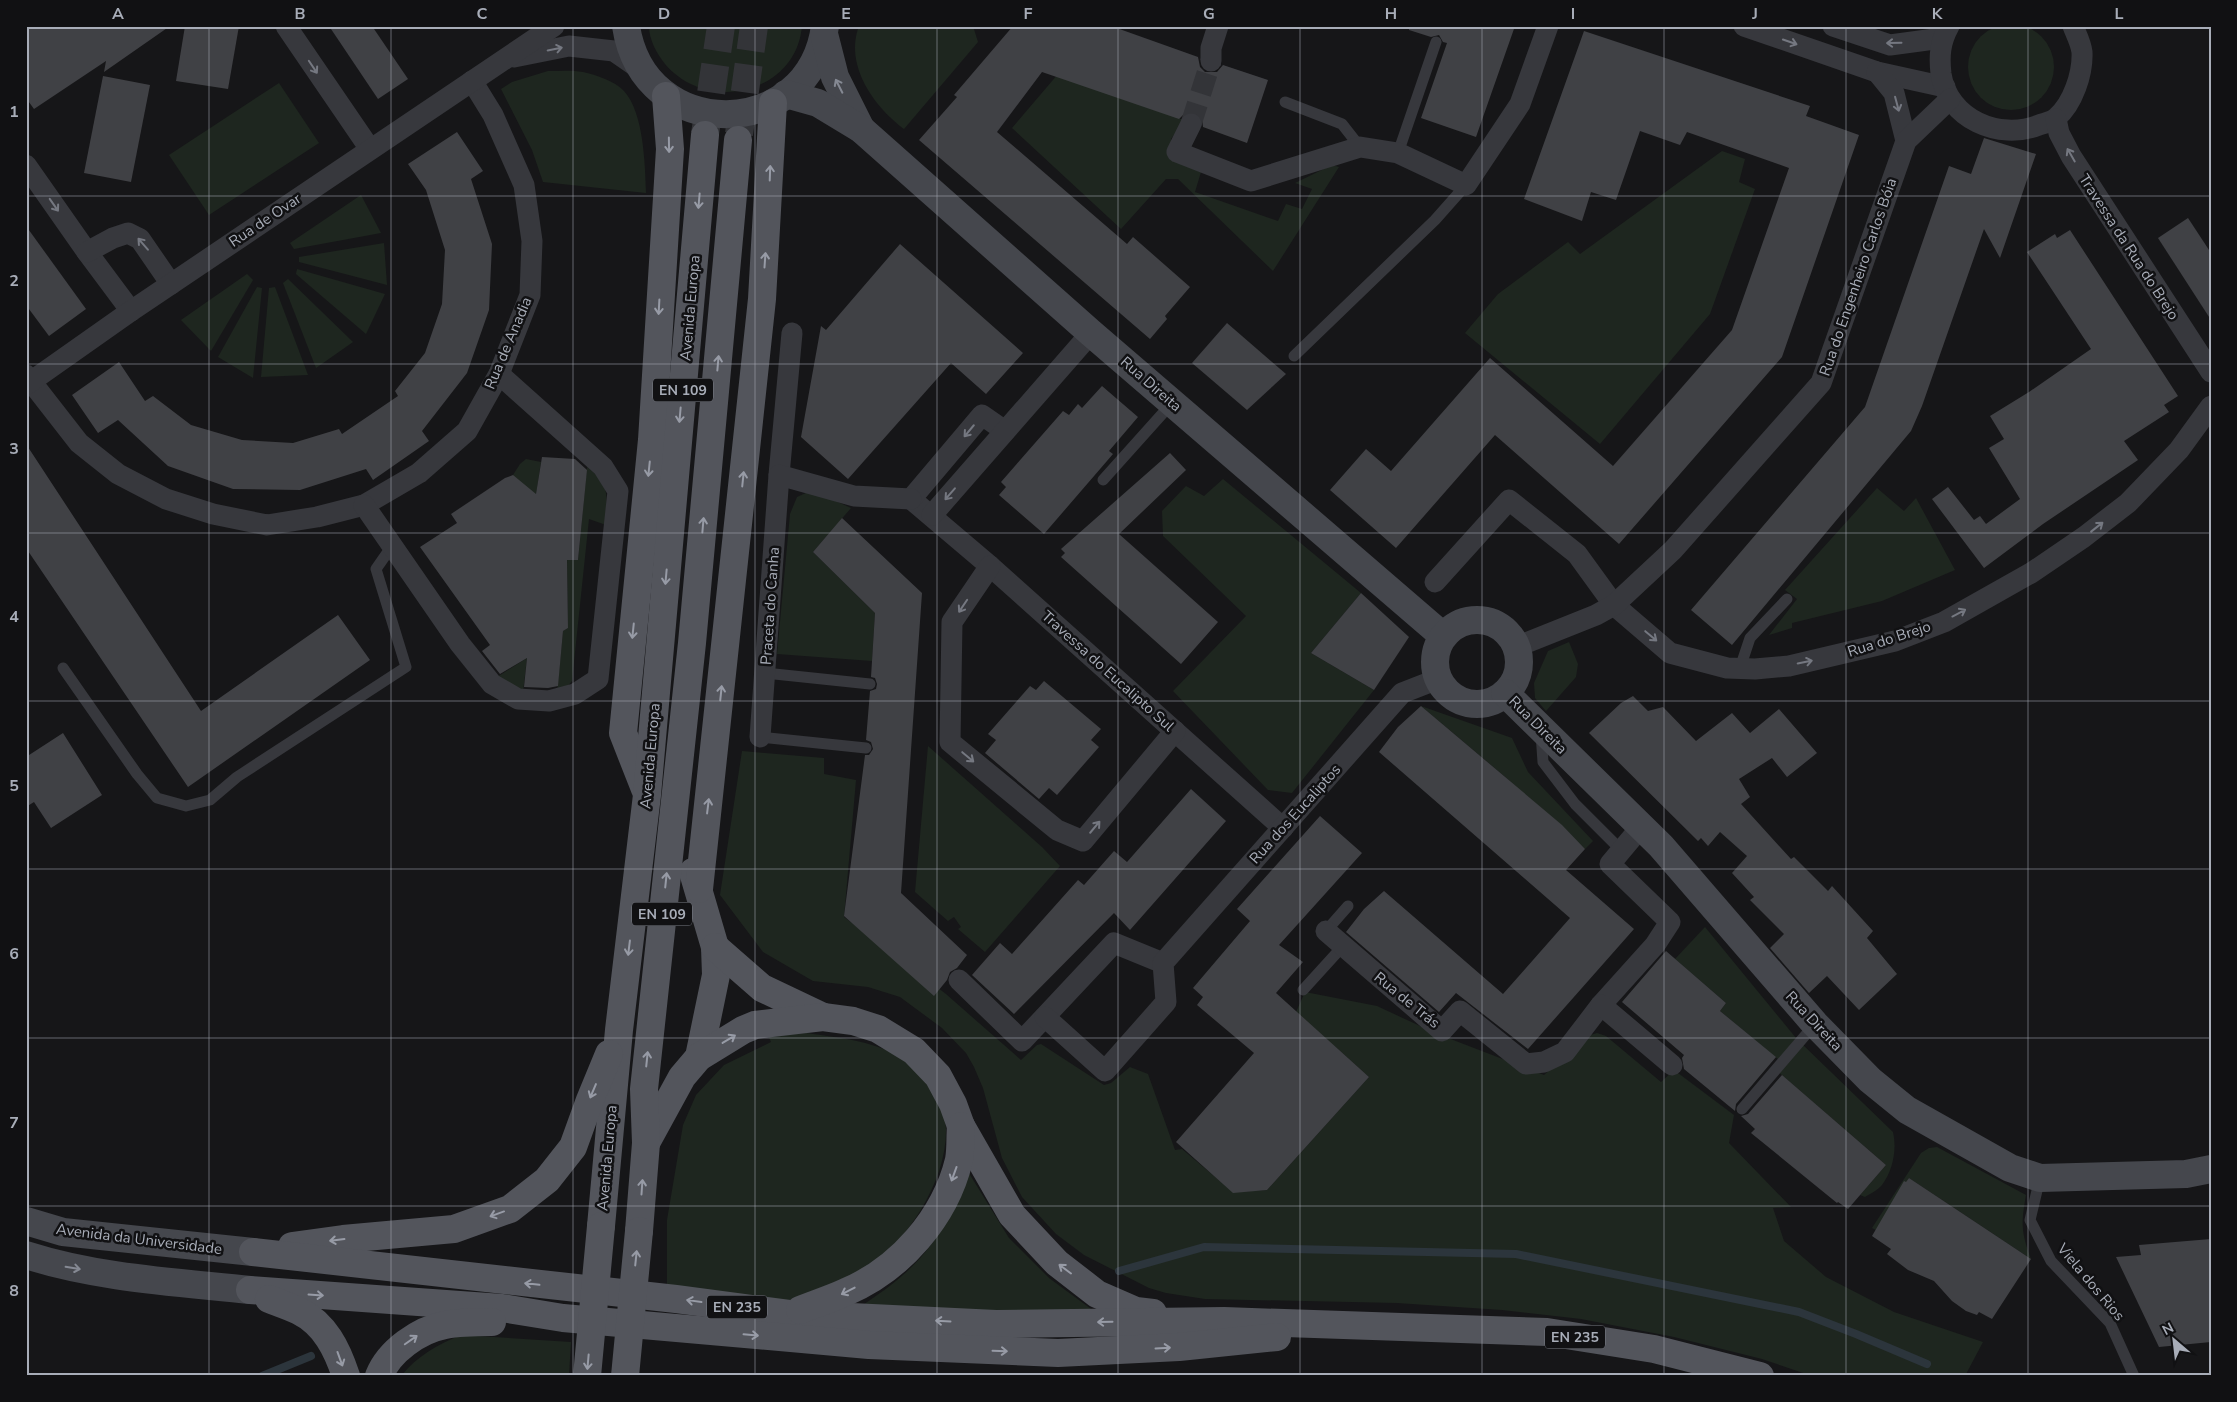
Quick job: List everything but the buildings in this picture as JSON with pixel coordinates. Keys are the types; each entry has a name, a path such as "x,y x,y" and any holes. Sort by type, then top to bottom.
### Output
{"main road":[{"path":"626,26 628,44 640,69 652,84 666,96 690,109 718,115 746,113 779,99 803,78 816,57 824,30"},
{"path":"824,30 835,77 861,129"},
{"path":"647,795 623,733 652,440 670,149 666,96"},
{"path":"779,99 818,103 861,129"},
{"path":"699,889 762,299 779,99"},
{"name":"Rua Direita","path":"861,129 1091,333 1443,636"},
{"name":"Avenida Europa","path":"587,1376 619,1030 647,795 705,135"},
{"name":"Avenida Europa","path":"625,1376 646,1143 644,1089 693,633 738,140"},
{"path":"1438,679 1435,657 1443,636 1454,626 1467,621 1480,620 1494,623 1506,631 1516,647"},
{"name":"Rua Direita","path":"1438,679 1446,690 1456,698 1468,703 1481,704 1494,700 1505,693 1514,682 1518,669 1516,647"},
{"path":"686,686 689,743 689,860 716,947 716,975 699,1057"},
{"name":"Rua Direita","path":"1505,693 1661,846 1814,1024 1870,1080 1907,1110 2010,1168 2040,1178 2186,1174 2211,1170"},
{"path":"716,947 762,988 823,1017"},
{"path":"646,1143 682,1077 699,1057 743,1030 755,1025 823,1017 853,1021 878,1029 914,1051 938,1076 953,1104 961,1126 1012,1215 1057,1263 1097,1294 1136,1311 1224,1321"},
{"path":"253,1252 343,1239 454,1229 510,1208 547,1180 573,1147 619,1030"},
{"path":"789,1314 848,1292 893,1264 926,1230 948,1191 959,1160 961,1126"},
{"name":"Avenida da Universidade","path":"26,1221 63,1232 253,1252"},
{"name":"EN 235","path":"253,1252 676,1299 789,1314 996,1324 1224,1321 1547,1332 1654,1349 1760,1376"},
{"name":"EN 235","path":"26,1254 63,1266 156,1281 250,1290 502,1308 563,1318 869,1345 1058,1353 1179,1347 1385,1326"},
{"path":"250,1290 299,1311 314,1321 328,1335 338,1353 346,1376"},
{"path":"379,1376 395,1351 419,1335 443,1325 563,1318"}],"street":[{"path":"286,26 370,150"},
{"name":"Rua de Ovar","path":"28,381 554,26"},
{"path":"1211,61 1211,48 1218,26"},
{"path":"1191,124 1178,152 1251,181 1360,146 1398,154 1466,185 1520,104 1548,26"},
{"path":"1744,26 1877,72 1947,93"},
{"path":"1833,26 1890,45 1946,32 1939,59 1947,93 1967,117 1989,128 2007,131 2031,128 2056,118 2072,96 2080,76 2082,51 2073,26"},
{"name":"Rua de Ovar","path":"507,59 569,46 614,51 640,69"},
{"path":"1877,72 1894,93 1906,141"},
{"name":"Rua de Anadia","path":"28,381 78,443 118,474 166,499 213,514 267,525 317,517 364,505 419,473 467,431 499,374 530,295 532,240 524,185 493,115 472,81"},
{"name":"Rua do Engenheiro Carlos Bóia","path":"1614,605 1673,550 1821,383 1906,141 1947,93"},
{"name":"Travessa da Rua do Brejo","path":"2056,118 2059,133 2071,156 2211,372"},
{"path":"26,165 131,311"},
{"path":"87,252 113,238 128,233 140,239 171,284"},
{"name":"Praceta do Canha","path":"760,737 779,475 792,333"},
{"path":"932,515 1091,333"},
{"path":"364,505 460,644 492,684 518,699 549,701 576,694 598,678 618,490 603,467 499,374"},
{"name":"Rua do Brejo","path":"1435,582 1509,500 1577,554 1614,605 1670,653 1727,668 1789,666 1895,641 1944,622 2061,553 2128,503 2180,450 2211,406"},
{"path":"779,475 854,496 911,499 982,415 1005,431"},
{"name":"Travessa do Eucalipto Sul","path":"911,499 990,566 1282,828"},
{"path":"990,566 952,622 950,742 1056,830 1084,841 1175,732"},
{"path":"1516,647 1596,615 1614,605"},
{"name":"Rua dos Eucaliptos","path":"1163,963 1402,694 1438,679"},
{"name":"Rua de Trás","path":"1326,931 1442,1031 1460,1011 1526,1064 1544,1062 1565,1052 1601,1005 1655,945 1670,922 1610,864 1641,827"},
{"path":"958,980 1022,1041 1114,943 1163,963 1166,1002 1105,1071 1045,1017"},
{"path":"1601,1005 1672,1065"}],"lane":[{"path":"1398,154 1436,42"},
{"path":"1285,102 1342,124 1360,146"},
{"path":"1294,356 1435,220 1466,185"},
{"path":"1103,480 1172,402"},
{"path":"63,668 137,774 157,798 186,806 210,800 237,777 406,667 376,569 392,546"},
{"path":"1740,668 1750,638 1787,599"},
{"path":"765,674 870,684"},
{"path":"1541,727 1543,762 1575,804 1621,850"},
{"path":"760,737 866,748"},
{"path":"1326,931 1348,906"},
{"path":"1303,990 1343,946"},
{"path":"1742,1109 1814,1024"},
{"name":"Viela dos Rios","path":"2040,1178 2030,1220 2051,1261 2110,1323 2134,1376"}],"shaded area":[{"path":"2011,24 2027,28 2041,37 2050,51 2054,67 2050,83 2041,97 2027,106 2011,110 1995,106 1981,97 1972,83 1968,67 1972,51 1981,37 1995,28"},
{"path":"649,26 802,26 796,49 784,68 767,81 747,89 725,92 703,89 683,80 659,56 652,42"},
{"path":"859,26 973,26 978,42 904,129 882,109 865,84 855,55 855,41"},
{"path":"1064,67 1185,121 1171,139 1171,158 1201,172 1195,192 1278,221 1286,204 1302,209 1312,189 1295,183 1332,165 1339,167 1273,271 1178,179 1166,179 1121,229 1012,128"},
{"path":"548,71 588,73 610,81 624,91 636,112 644,154 646,193 543,182 532,150 501,89 512,82"},
{"path":"279,83 319,143 209,215 169,155"},
{"path":"1722,151 1745,159 1739,182 1755,189 1710,314 1600,444 1465,333 1498,294 1568,242 1580,254"},
{"path":"361,195 381,233 294,249 290,243"},
{"path":"384,243 387,285 299,262 299,257"},
{"path":"297,269 385,294 366,334 296,274"},
{"path":"247,274 253,280 211,351 181,320"},
{"path":"288,279 353,342 316,368 283,283"},
{"path":"257,287 262,288 253,378 218,357"},
{"path":"275,287 308,375 261,377 269,288"},
{"path":"526,459 541,462 530,535 513,475 520,464"},
{"path":"587,467 601,480 606,492 606,525 589,519 572,681 566,688 557,692 563,631 568,628 567,560 578,560"},
{"path":"1223,479 1361,593 1311,653 1374,690 1292,793 1268,790 1173,691 1246,616 1163,536 1162,511 1186,486 1204,496"},
{"path":"1877,488 1904,511 1916,498 1955,570 1882,601 1792,623 1792,628 1769,635 1797,599 1785,590"},
{"path":"808,492 818,493 851,508 813,552 875,613 872,661 777,654 790,514 797,497"},
{"path":"1569,642 1578,664 1576,677 1546,711 1535,698 1534,683 1548,651"},
{"path":"527,658 523,692 497,677"},
{"path":"1421,706 1512,738 1528,772 1593,841 1585,849 1504,776"},
{"path":"928,746 1042,847 1060,866 985,952 958,929 961,927 954,917 948,921 915,892"},
{"path":"742,751 824,758 824,774 856,780 844,917 946,994 1021,1060 1037,1045 1041,1044 1104,1085 1111,1083 1130,1067 1148,1074 1175,1150 1182,1149 1233,1192 1267,1190 1369,1077 1296,1012 1305,992 1377,1006 1435,1033 1544,1075 1587,1036 1597,1033 1606,1036 1661,1082 1674,1070 1734,1115 1729,1143 1791,1207 1773,1208 1784,1241 1826,1277 1894,1312 1983,1342 1965,1376 1812,1376 1762,1359 1674,1337 1581,1319 1502,1310 1397,1303 1205,1299 1166,1293 1149,1288 1084,1255 1056,1234 1022,1197 1002,1158 983,1088 974,1067 966,1053 942,1028 900,997 868,987 813,981 763,952 720,895"},
{"path":"1705,927 1796,1038 1779,1060 1720,1011 1726,1003 1675,959"},
{"path":"807,1033 846,1039 884,1049 907,1062 927,1083 942,1110 946,1129 944,1151 938,1174 929,1196 916,1217 885,1255 849,1282 818,1295 790,1301 667,1294 667,1220 683,1125 696,1095 724,1065 771,1042 768,1035"},
{"path":"1801,1043 1893,1132 1894,1153 1889,1173 1880,1187 1865,1197 1860,1195 1886,1165 1776,1070"},
{"path":"1937,1147 2026,1195 2023,1227 2025,1242 2031,1259 1909,1178 1876,1230 1872,1228 1921,1153 1929,1148"},
{"path":"967,1170 1009,1238 1049,1278 1102,1317 858,1308 898,1280 927,1250 949,1215"},
{"path":"461,1335 571,1342 569,1376 401,1376 428,1352"}],"waterway":[{"path":"1119,1271 1204,1247 1516,1254 1799,1312 1927,1364"},
{"path":"262,1376 311,1356"}],"tunnel":[{"path":"705,134 721,26"},
{"path":"739,134 754,26"},
{"path":"1191,124 1211,61"}]}
